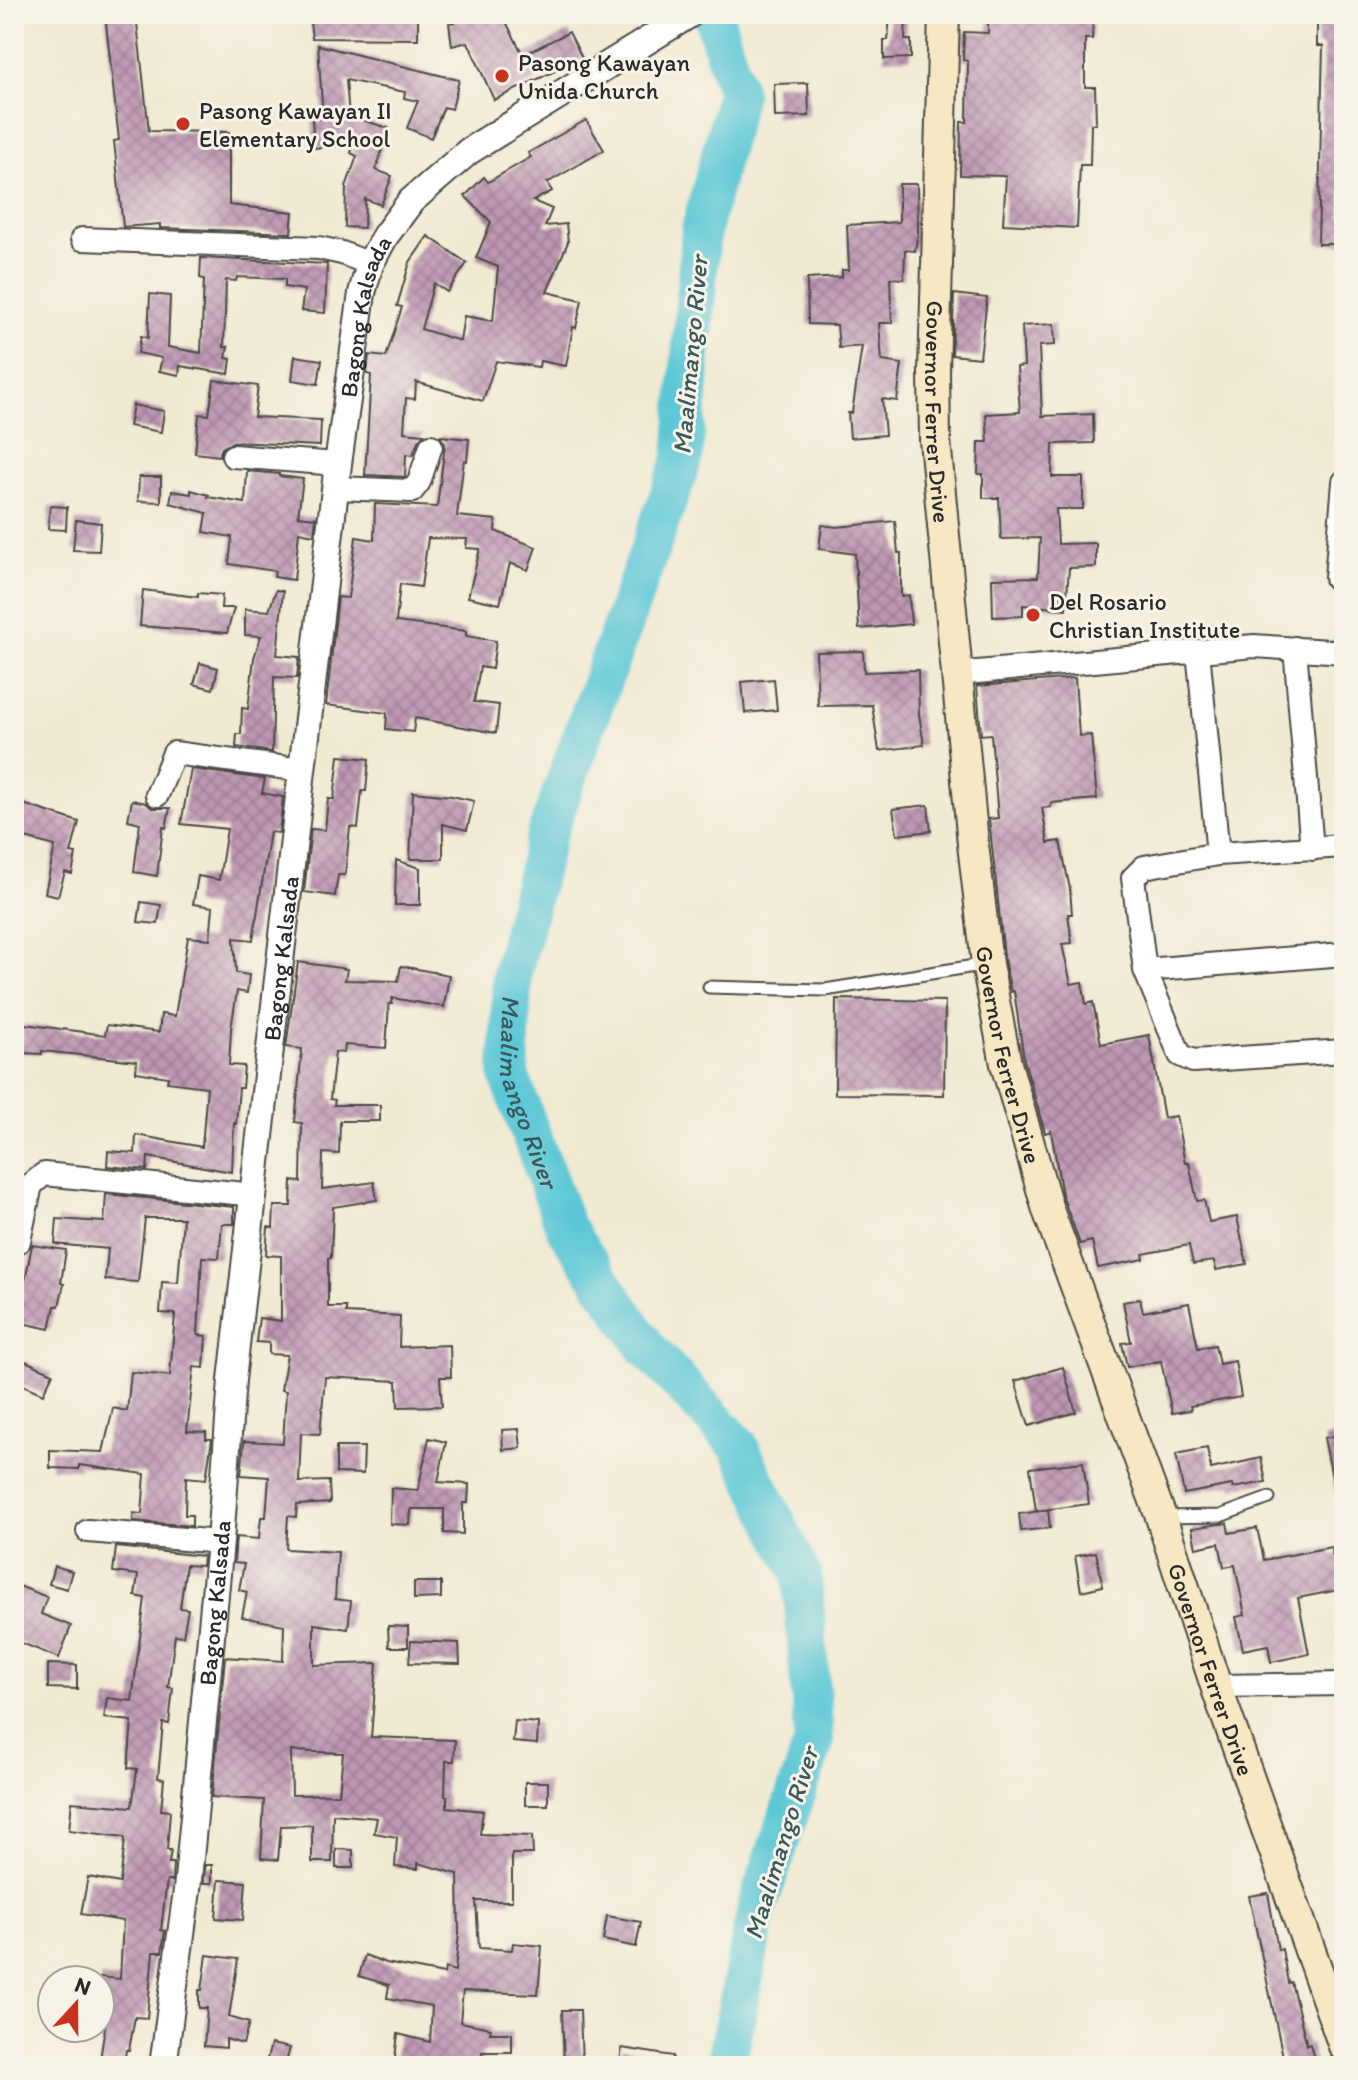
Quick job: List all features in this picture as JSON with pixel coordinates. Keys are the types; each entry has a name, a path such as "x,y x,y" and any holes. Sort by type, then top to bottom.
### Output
{"main road":[{"name":"Governor Ferrer Drive","path":"944,14 934,372 935,440 987,964 1006,1064 1048,1210 1161,1517 1216,1686 1344,2046"}],"street":[{"name":"Bagong Kalsada","path":"163,2066 187,1890 232,1380 337,476 362,293 370,264 385,236 411,201 469,151 690,14"},
{"path":"82,239 319,248 370,264"},
{"path":"233,456 412,491 419,482 431,446"},
{"path":"1339,566 1344,482"},
{"path":"956,674 1254,646 1344,652"},
{"path":"1295,648 1312,849"},
{"path":"1198,651 1218,854"},
{"path":"157,795 174,753 302,770"},
{"path":"1344,846 1218,854 1144,867 1133,878 1145,970 1180,1055 1193,1061 1344,1051"},
{"path":"1145,970 1344,954"},
{"path":"19,1241 31,1185 44,1174 255,1195"},
{"path":"88,1531 220,1542"},
{"path":"1216,1686 1344,1684"}],"lane":[{"path":"709,987 825,990 987,964"},
{"path":"1161,1517 1220,1516 1269,1498"}],"building":[{"path":"105,14 136,14 149,131 229,132 229,205 293,212 291,233 160,228 160,224 123,227 114,141 119,140"},
{"path":"309,14 418,14 418,39 312,38"},
{"path":"479,14 502,14 523,55 569,32 582,58 494,100 468,42 452,46 449,23 481,18"},
{"path":"890,14 906,14 905,40 911,40 911,58 884,59 884,40 888,40"},
{"path":"988,14 1092,14 1092,39 1085,39 1085,87 1095,87 1096,124 1091,124 1090,165 1080,165 1077,228 1003,224 1006,176 960,175 961,122 967,122 968,61 963,60 964,32 988,33"},
{"path":"1317,14 1344,14 1341,218 1344,218 1344,244 1318,244 1323,46 1317,46"},
{"path":"318,45 459,80 452,109 444,107 431,138 407,128 418,101 404,98 405,92 346,80 349,116 388,128 376,170 392,176 381,205 365,199 364,228 345,227 346,187 357,156 351,153 353,145 314,148 312,119 323,118"},
{"path":"808,83 809,116 775,117 774,84"},
{"path":"586,120 604,150 547,183 552,191 533,201 552,209 545,226 566,224 568,242 547,292 582,300 566,366 540,361 539,367 496,361 483,401 416,382 415,399 406,398 404,432 424,434 413,455 406,454 405,477 365,475 371,375 367,374 369,355 386,357 402,307 397,306 410,262 428,236 467,263 447,292 434,283 421,329 460,341 464,316 493,321 498,267 476,258 491,222 465,196 484,177 488,182 531,157 528,153"},
{"path":"899,184 917,184 918,232 915,251 905,250 904,279 890,278 892,323 879,323 882,361 902,364 897,401 882,399 885,435 850,438 848,413 852,413 862,346 839,348 837,325 808,324 807,279 842,277 842,270 849,270 847,225 899,222"},
{"path":"201,258 327,264 325,313 301,311 304,290 285,287 285,279 237,277 236,281 226,280 224,347 228,347 226,358 231,359 229,374 180,366 179,375 159,371 162,358 138,353 141,336 148,338 150,294 170,296 168,347 201,353 204,279 200,278"},
{"path":"954,294 987,298 980,358 952,355"},
{"path":"1054,324 1055,345 1039,346 1042,416 1093,414 1094,443 1053,444 1052,477 1083,477 1083,509 1056,509 1058,544 1096,543 1096,567 1069,568 1066,609 1023,605 1023,616 993,617 992,578 1038,577 1040,538 1001,539 999,498 983,498 983,474 978,474 979,442 988,442 986,414 1020,412 1017,367 1024,366 1022,326"},
{"path":"295,356 322,360 318,384 292,380"},
{"path":"214,380 258,386 254,417 321,420 320,446 233,442 222,448 219,456 195,453 199,414 209,415"},
{"path":"133,405 164,411 161,432 129,426"},
{"path":"440,436 469,439 457,516 496,520 495,531 536,547 528,570 510,563 500,604 468,597 480,549 466,548 467,539 428,538 421,587 400,584 396,622 466,631 466,636 496,641 492,669 480,667 474,702 499,705 496,733 415,718 413,732 386,729 387,713 326,705 338,597 348,598 356,537 374,540 375,504 437,507 445,444"},
{"path":"247,471 303,479 298,516 316,518 314,535 299,532 294,580 274,577 275,571 229,564 232,537 204,532 207,513 170,503 172,491 191,494 191,490 208,497 245,503"},
{"path":"139,477 161,477 161,502 138,501"},
{"path":"50,506 67,507 66,530 48,529"},
{"path":"76,520 101,523 99,551 73,550"},
{"path":"895,521 898,553 901,553 901,596 909,595 911,624 859,629 855,554 819,549 822,525 837,527"},
{"path":"143,590 198,597 198,593 222,595 221,608 234,608 227,633 140,626"},
{"path":"276,590 283,591 277,655 299,657 297,678 274,677 272,752 236,747 237,734 241,734 242,708 248,709 254,658 261,636 245,635 245,609 269,611"},
{"path":"863,651 864,672 918,670 919,714 924,745 879,751 872,705 818,706 816,652"},
{"path":"200,663 218,668 213,689 194,684"},
{"path":"1075,678 1079,736 1091,735 1097,799 1051,803 1051,807 1042,808 1048,843 1060,841 1070,889 1072,914 1068,914 1072,943 1062,944 1071,984 1082,982 1086,1004 1093,1002 1101,1044 1149,1035 1164,1118 1176,1116 1185,1163 1189,1163 1197,1201 1204,1200 1209,1222 1237,1217 1247,1264 1216,1270 1214,1261 1193,1264 1189,1245 1143,1254 1144,1259 1098,1268 1092,1241 1080,1244 1062,1195 1051,1131 1045,1133 1024,1060 1014,991 1011,992 1005,965 989,819 998,818 991,734 981,735 977,686"},
{"path":"774,679 777,710 745,713 742,682"},
{"path":"339,756 369,759 358,828 350,827 345,875 338,875 335,896 304,892 311,829 325,830 328,799 334,799"},
{"path":"191,769 265,779 262,793 283,797 279,833 270,832 253,940 234,938 236,973 249,975 247,993 237,991 231,1029 229,1065 244,1066 234,1123 232,1172 148,1157 147,1170 107,1166 108,1151 135,1153 136,1135 202,1147 207,1087 167,1082 168,1077 136,1072 137,1061 42,1051 42,1054 21,1053 24,1024 105,1035 107,1025 159,1032 161,1014 175,1016 188,937 210,939 213,907 193,904 198,876 219,880 227,829 181,824"},
{"path":"413,792 474,801 467,830 443,824 443,859 410,859"},
{"path":"132,800 146,803 152,808 170,808 166,828 163,827 157,876 134,872 140,823 128,820"},
{"path":"14,801 79,822 71,853 76,854 72,874 65,872 58,896 45,893 55,846 14,835"},
{"path":"928,805 931,831 897,835 893,809"},
{"path":"396,860 420,868 420,905 395,905"},
{"path":"141,902 161,905 158,924 138,922"},
{"path":"298,962 347,969 345,980 398,981 401,966 449,975 444,1007 392,998 386,1048 345,1045 344,1053 335,1052 330,1099 335,1100 334,1105 380,1105 380,1121 340,1121 339,1154 323,1153 322,1189 374,1182 377,1200 333,1207 331,1258 328,1258 328,1307 346,1307 346,1313 400,1316 399,1347 450,1345 451,1377 440,1377 442,1406 398,1407 397,1381 325,1377 320,1434 301,1433 299,1482 329,1481 330,1503 297,1505 296,1517 288,1516 286,1549 338,1552 335,1599 351,1601 348,1629 314,1624 314,1665 377,1663 371,1737 455,1740 454,1761 446,1761 447,1807 483,1811 480,1834 532,1836 533,1854 512,1854 512,1901 476,1901 479,1948 512,1950 513,1943 542,1946 538,1994 463,1991 460,2022 491,2028 490,2033 512,2033 512,2052 482,2052 483,2066 394,2066 398,2034 430,2042 432,2006 387,1998 389,1985 359,1976 365,1955 386,1963 444,1974 445,1968 455,1971 459,1933 458,1874 418,1863 418,1869 395,1867 397,1837 374,1833 377,1818 333,1814 332,1862 312,1862 312,1825 281,1826 278,1860 261,1858 264,1800 212,1797 225,1657 283,1661 284,1625 242,1617 247,1592 239,1590 244,1564 234,1563 236,1537 259,1539 261,1517 266,1517 269,1477 241,1475 244,1441 283,1443 286,1391 281,1390 287,1355 269,1354 269,1343 256,1342 259,1318 281,1321 281,1256 266,1255 268,1227 273,1228 274,1206 291,1206 292,1181 301,1182 302,1123 295,1122 302,1049 286,1047","holes":["291,1751 343,1753 339,1794 292,1795"]},
{"path":"836,999 945,1001 944,1095 835,1094"},
{"path":"106,1194 234,1207 234,1224 222,1224 219,1258 202,1257 198,1335 206,1336 204,1368 194,1367 187,1431 206,1432 206,1439 212,1439 206,1479 186,1477 185,1515 192,1515 192,1526 133,1521 133,1513 142,1514 145,1474 79,1465 79,1469 50,1468 50,1450 103,1452 113,1408 127,1411 131,1372 170,1376 175,1314 160,1313 162,1282 178,1283 183,1218 145,1218 138,1282 105,1280 108,1249 55,1244 57,1219 104,1222"},
{"path":"32,1245 66,1250 61,1283 64,1284 50,1329 17,1322"},
{"path":"1140,1299 1143,1312 1189,1303 1198,1348 1215,1345 1219,1364 1235,1361 1241,1397 1190,1406 1191,1410 1172,1413 1161,1361 1127,1367 1122,1343 1131,1342 1123,1302"},
{"path":"25,1361 53,1373 43,1394 16,1382"},
{"path":"1063,1367 1076,1412 1029,1426 1015,1381"},
{"path":"519,1429 521,1448 503,1450 502,1430"},
{"path":"1344,1434 1344,1495 1336,1496 1324,1438"},
{"path":"429,1438 446,1442 438,1482 469,1484 468,1503 463,1503 463,1534 444,1533 444,1509 411,1509 410,1525 390,1524 391,1488 418,1490"},
{"path":"336,1447 364,1447 363,1474 336,1473"},
{"path":"1207,1448 1211,1469 1261,1458 1266,1482 1184,1494 1176,1454"},
{"path":"1083,1462 1089,1504 1036,1511 1030,1468"},
{"path":"1048,1510 1050,1528 1021,1531 1019,1514"},
{"path":"1227,1523 1229,1533 1257,1528 1264,1560 1331,1547 1332,1555 1344,1553 1344,1589 1298,1598 1309,1654 1271,1662 1268,1645 1243,1650 1236,1617 1245,1615 1235,1565 1224,1567 1219,1543 1196,1548 1192,1528"},
{"path":"116,1547 203,1556 202,1566 186,1565 180,1608 188,1609 183,1636 175,1635 168,1687 173,1688 169,1724 163,1723 158,1778 164,1779 161,1810 170,1811 167,1850 171,1850 169,1863 173,1863 172,1881 167,1881 166,1888 162,1952 153,1952 147,2018 135,2017 124,2066 99,2066 102,2044 116,2044 116,1979 120,1979 123,1921 81,1914 88,1877 120,1883 125,1840 124,1837 69,1830 72,1802 132,1807 137,1769 128,1768 132,1721 104,1718 107,1698 132,1701 145,1598 135,1596 138,1575 113,1572"},
{"path":"1096,1552 1103,1586 1081,1591 1075,1556"},
{"path":"54,1566 72,1571 67,1589 49,1584"},
{"path":"414,1582 441,1582 441,1598 414,1599"},
{"path":"14,1584 47,1597 41,1614 71,1626 59,1658 14,1640"},
{"path":"388,1626 408,1627 408,1647 389,1647"},
{"path":"411,1641 459,1643 460,1664 409,1663"},
{"path":"48,1664 77,1665 77,1689 48,1688"},
{"path":"515,1721 538,1723 537,1744 513,1742"},
{"path":"525,1782 548,1782 548,1805 525,1805"},
{"path":"336,1849 353,1850 353,1868 336,1868"},
{"path":"205,1865 212,1865 212,1883 204,1883"},
{"path":"219,1880 246,1882 243,1920 216,1918"},
{"path":"1268,1893 1278,1950 1282,1949 1288,1983 1291,1982 1307,2045 1310,2044 1316,2066 1285,2066 1249,1896"},
{"path":"607,1916 641,1922 636,1947 603,1940"},
{"path":"207,1955 238,1959 229,2017 249,2023 243,2044 226,2039 226,2048 204,2046 207,2008 199,2008 199,1990 202,1990"},
{"path":"562,2010 580,2010 582,2066 564,2066"},
{"path":"271,2044 290,2048 285,2066 266,2063"},
{"path":"622,2048 673,2056 672,2066 619,2066"}],"waterway":[{"name":"Maalimango River","path":"713,14 737,93 701,230 683,458 546,836 512,973 509,1075 566,1229 647,1348 738,1445 802,1575 814,1742 758,1904 726,2066"}],"place":[{"name":"Pasong Kawayan Unida Church","path":"502,76"},
{"name":"Pasong Kawayan II Elementary School","path":"183,124"},
{"name":"Del Rosario Christian Institute","path":"1033,615"}]}
